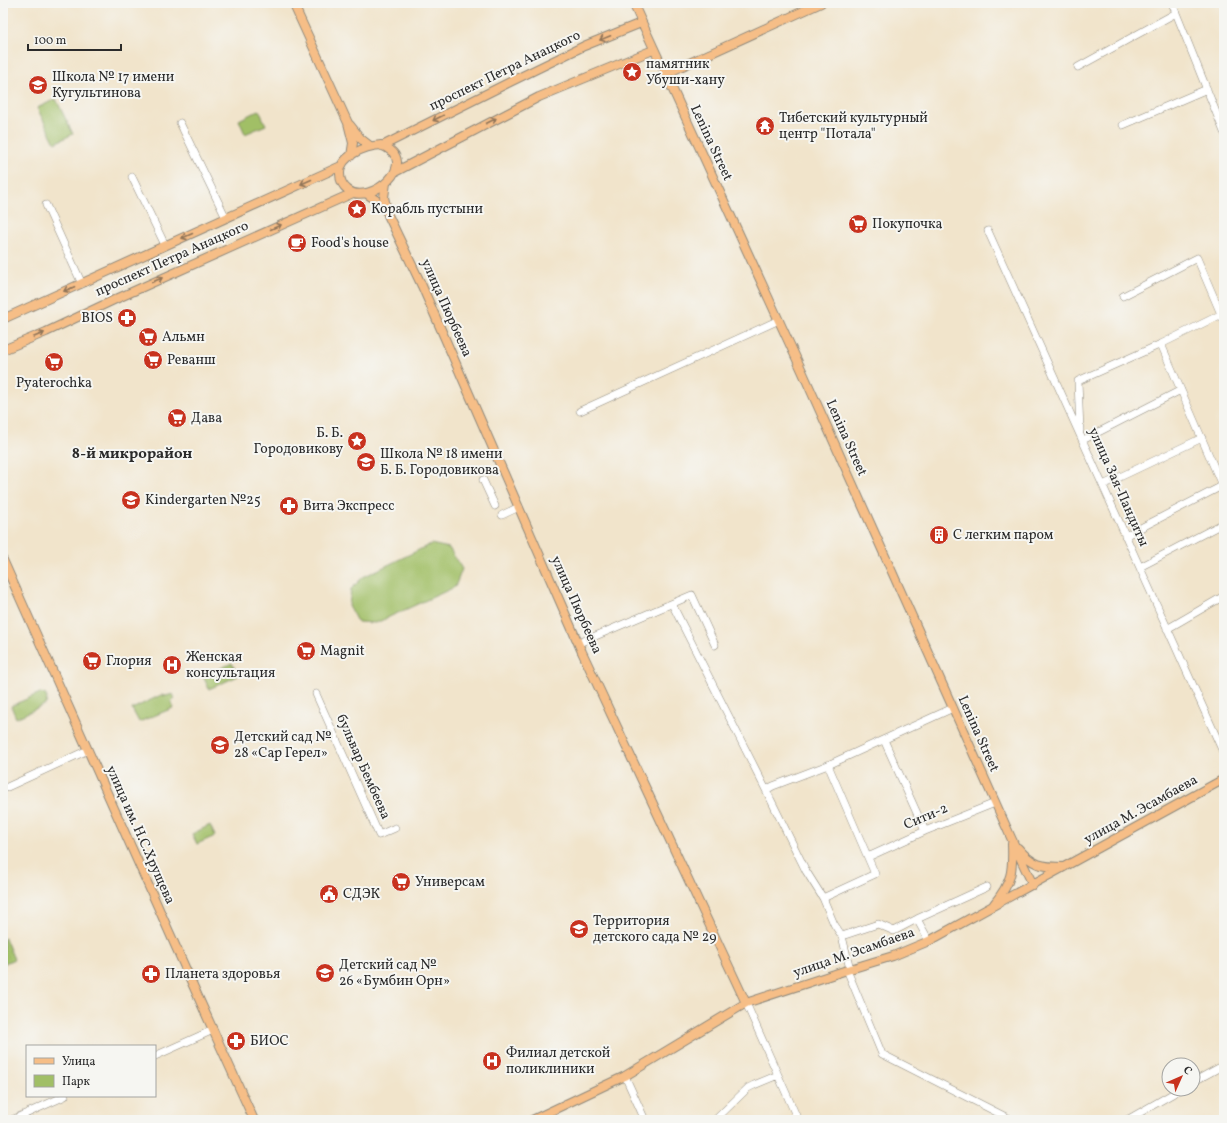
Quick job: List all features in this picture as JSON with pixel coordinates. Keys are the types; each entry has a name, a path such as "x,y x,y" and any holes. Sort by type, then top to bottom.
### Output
{"main road":[{"path":"293,3 348,123 353,143 351,156"},
{"name":"Lenina Street","path":"633,3 778,320 1012,842 1033,885"},
{"path":"665,74 821,3"},
{"name":"проспект Петра Анацкого","path":"382,146 584,46 641,23"},
{"path":"395,172 539,97 654,50"},
{"path":"348,123 361,139 370,146"},
{"path":"370,146 382,146 393,152 398,165 395,172 386,183 366,194 360,195 347,190 342,184 340,178 341,166 346,159 370,146"},
{"name":"проспект Петра Анацкого","path":"3,319 341,166"},
{"path":"386,183 384,197 388,215"},
{"name":"проспект Петра Анацкого","path":"3,350 353,193"},
{"path":"366,194 376,200 388,215"},
{"name":"улица Пюрбеева","path":"388,215 422,286 579,643 746,1003"},
{"name":"улица им. Н.С.Хрущева","path":"3,560 254,1120"},
{"name":"улица М. Эсамбаева","path":"532,1120 625,1076 746,1003 893,956 929,940 1033,885 1224,779"},
{"path":"1012,842 1023,855 1038,865 1048,867 1065,867"},
{"path":"991,907 1006,888 1010,879 1012,869 1012,842"}],"street":[{"path":"1172,3 1224,132"},
{"path":"1078,68 1176,13"},
{"path":"1123,126 1207,89"},
{"path":"180,122 226,218"},
{"path":"132,177 165,245"},
{"path":"46,205 82,284"},
{"name":"улица Зая-Пандиты","path":"988,231 1224,754"},
{"path":"1123,296 1197,258 1223,316 1078,381 1081,438 1181,390"},
{"path":"580,411 778,320"},
{"path":"1126,536 1223,488 1161,344"},
{"path":"1103,485 1202,438"},
{"path":"483,480 495,506"},
{"path":"502,515 519,507"},
{"path":"1140,567 1224,523"},
{"path":"579,643 692,596 714,645"},
{"path":"1167,628 1224,596"},
{"path":"672,604 806,871 823,898 834,924 842,936 849,969 882,1054 1012,1120"},
{"name":"бульвар Бембеева","path":"316,694 379,835 395,828"},
{"path":"766,790 828,765 953,708"},
{"path":"884,740 925,831"},
{"path":"3,789 88,750"},
{"path":"823,898 875,874 828,765"},
{"name":"Сити-2","path":"868,857 925,831 995,803"},
{"path":"842,936 878,924 894,931 987,887"},
{"path":"917,919 929,940"},
{"path":"746,1003 798,1120"},
{"path":"156,1056 213,1030"},
{"path":"1201,1077 1224,1064"},
{"path":"715,1120 748,1088 778,1075"},
{"path":"625,1076 645,1120"},
{"path":"12,1120 63,1097"},
{"path":"1127,1120 1168,1097"}],"green space":[{"path":"56,99 73,134 55,143 37,108"},
{"path":"259,110 266,125 245,134 239,120"},
{"path":"431,544 449,548 462,569 455,587 376,623 357,622 349,606 351,589 363,577"},
{"path":"232,663 238,676 209,689 203,676"},
{"path":"40,693 45,694 47,698 46,704 16,718 11,706"},
{"path":"173,694 175,699 171,702 173,708 139,722 132,709 161,695 166,696"},
{"path":"210,825 215,836 197,844 192,834"},
{"path":"5,938 14,959 3,964 3,939"}],"place":[{"name":"памятник Убуши-хану","path":"632,72"},
{"name":"Школа № 17 имени Кугультинова","path":"38,85"},
{"name":"Тибетский культурный центр \"Потала\"","path":"765,126"},
{"name":"Корабль пустыни","path":"357,209"},
{"name":"Покупочка","path":"858,224"},
{"name":"Food's house","path":"297,243"},
{"name":"BIOS","path":"127,318"},
{"name":"Альмн","path":"148,337"},
{"name":"Реванш","path":"153,360"},
{"name":"Pyaterochka","path":"54,362"},
{"name":"Дава","path":"177,418"},
{"name":"Б. Б. Городовикову","path":"357,441"},
{"name":"Школа № 18 имени Б. Б. Городовикова","path":"366,462"},
{"name":"Kindergarten №25","path":"131,500"},
{"name":"Вита Экспресс","path":"289,506"},
{"name":"С легким паром","path":"939,535"},
{"name":"Magnit","path":"306,651"},
{"name":"Глория","path":"92,661"},
{"name":"Женская консультация","path":"172,665"},
{"name":"Детский сад № 28 «Сар Герел»","path":"220,745"},
{"name":"Универсам","path":"401,882"},
{"name":"СДЭК","path":"329,894"},
{"name":"Территория детского сада № 29","path":"579,929"},
{"name":"Детский сад № 26 «Бумбин Орн»","path":"325,973"},
{"name":"Планета здоровья","path":"151,974"},
{"name":"БИОС","path":"236,1041"},
{"name":"Филиал детской поликлиники","path":"492,1061"}],"district":[{"name":"8-й микрорайон","path":"132,454"}]}
